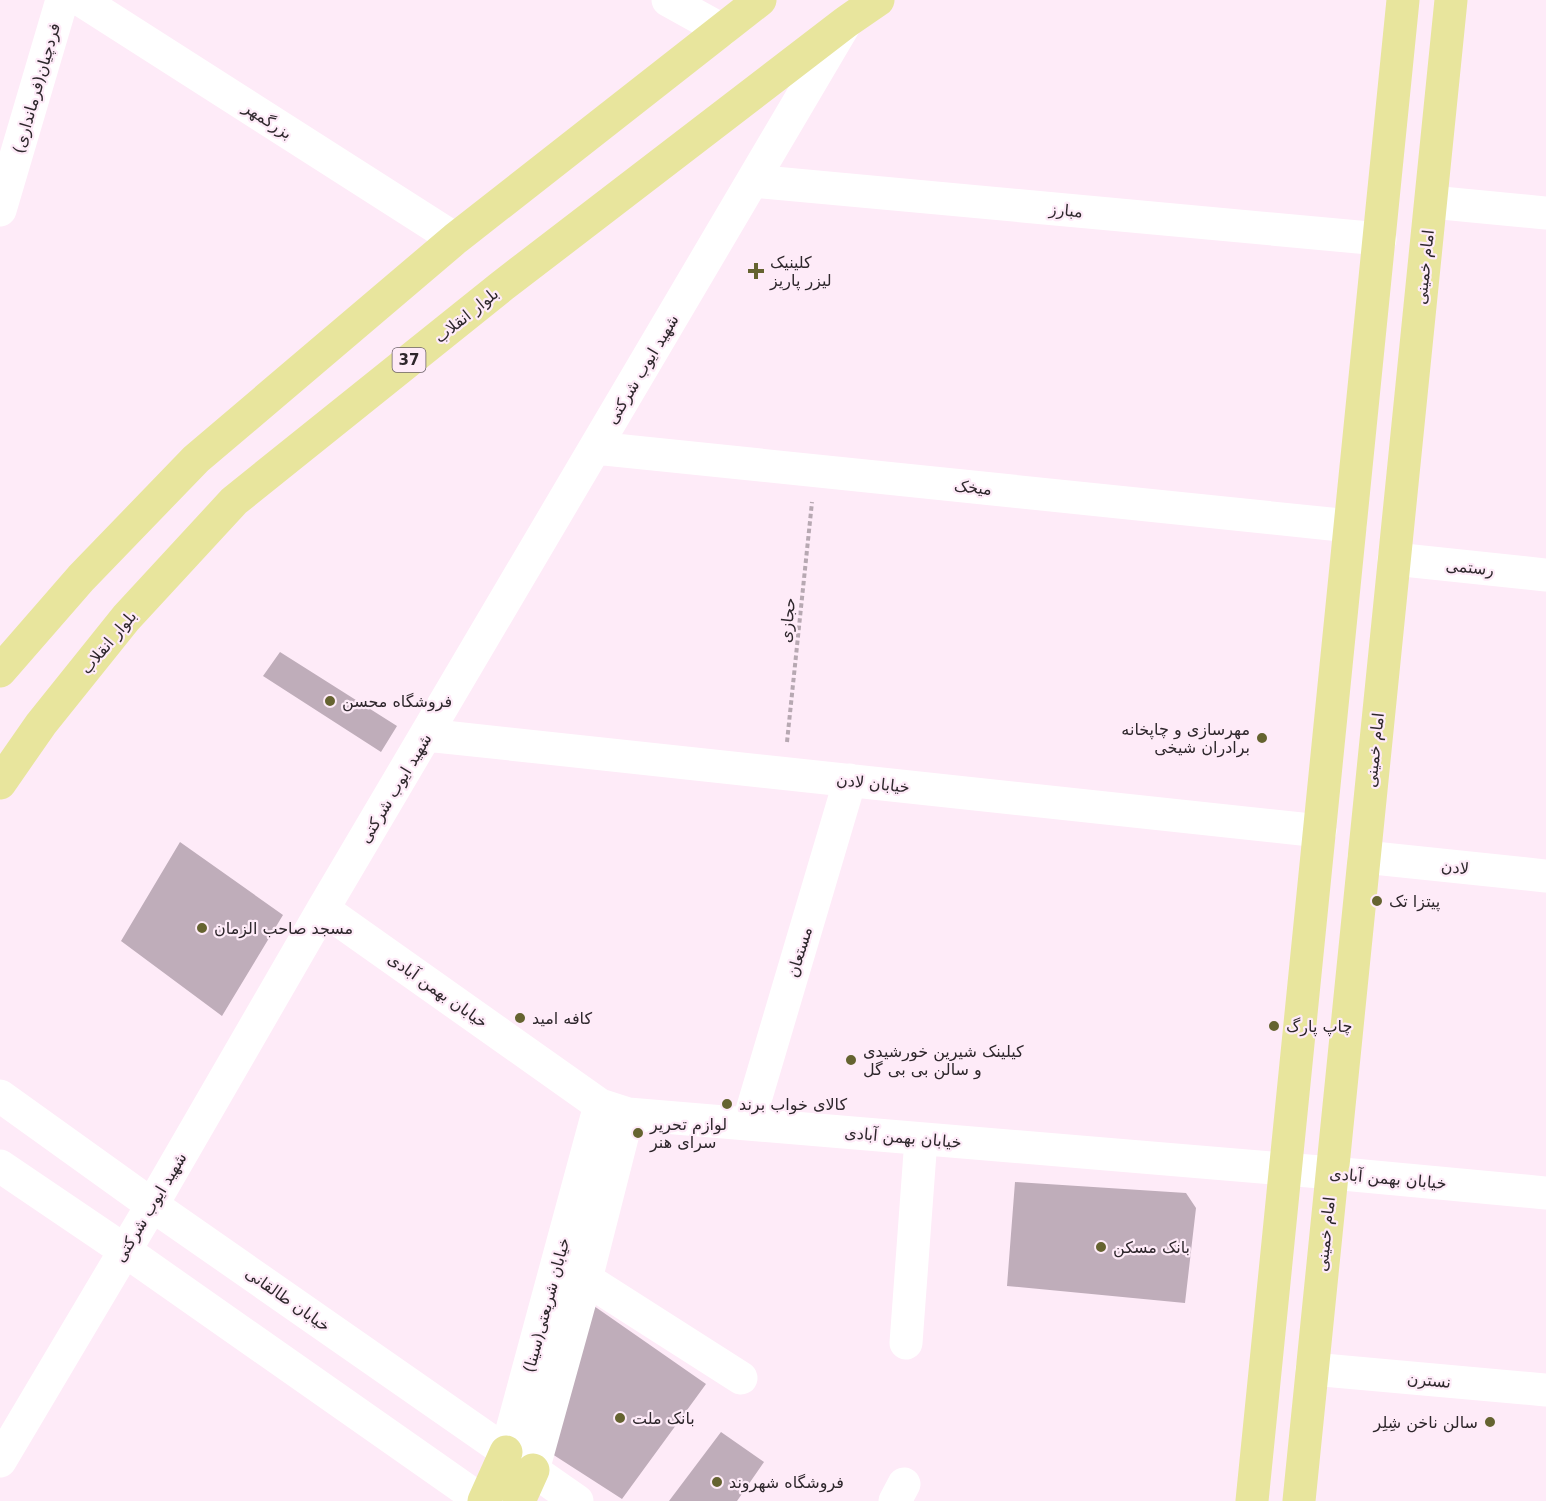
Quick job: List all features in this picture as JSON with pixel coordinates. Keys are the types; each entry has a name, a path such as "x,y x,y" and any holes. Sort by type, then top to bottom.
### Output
{"main road":[{"path":"0,670 81,578 196,459 455,239 689,8 760,0"},
{"name":"بلوار انقلاب","path":"0,783 41,724 126,618 234,501 502,286 846,22 878,0"},
{"path":"1252,1501 1403,0"},
{"name":"امام خمینی","path":"1299,1501 1451,0"},
{"name":"خیابان شریعتی(سینا)","path":"483,1501 519,1461"},
{"name":"خیابان شریعتی(سینا)","path":"519,1461 519,1501"}],"street":[{"name":"فردچیان(فرمانداری)","path":"0,210 62,0"},
{"name":"بزرگمهر","path":"81,0 455,239"},
{"name":"شهید ایوب شرکتی","path":"0,1461 846,22"},
{"name":"مبارز","path":"753,181 1380,239"},
{"path":"1431,202 1546,213"},
{"name":"میخک","path":"595,447 1350,526"},
{"name":"رستمی","path":"1394,559 1546,575"},
{"name":"خیابان لادن","path":"426,735 1320,831"},
{"name":"مستعان","path":"748,1124 850,780"},
{"name":"لادن","path":"1364,857 1546,876"},
{"name":"خیابان بهمن آبادی","path":"323,909 614,1110 748,1124 1546,1193"},
{"name":"خیابان طالقانی","path":"0,1096 152,1205 577,1501"},
{"name":"خیابان شریعتی(سینا)","path":"519,1461 586,1279 614,1110"},
{"name":"خیابان شریعتی(سینا)","path":"519,1461 614,1110"},
{"path":"906,1343 921,1139"},
{"path":"0,1166 483,1501"},
{"path":"586,1279 741,1378"},
{"name":"نسترن","path":"1312,1370 1546,1390"}],"path":[{"name":"حجازی","path":"783,773 815,470"}],"building":[{"name":"فروشگاه محسن","path":"280,652 397,726 381,752 263,676"},
{"name":"مسجد صاحب الزمان","path":"180,842 283,915 222,1016 121,941"},
{"name":"بانک مسکن","path":"1015,1182 1186,1193 1196,1208 1185,1303 1007,1286"},
{"name":"بانک ملت","path":"594,1306 706,1384 622,1499 549,1452"},
{"name":"فروشگاه شهروند","path":"721,1432 764,1462 737,1501 669,1501"}],"place":[{"name":"کلینیک لیزر پاریز","path":"756,271"},
{"name":"فروشگاه محسن","path":"330,701"},
{"name":"مهرسازی و چاپخانه برادران شیخی","path":"1262,738"},
{"name":"پیتزا تک","path":"1377,901"},
{"name":"مسجد صاحب الزمان","path":"202,928"},
{"name":"کافه امید","path":"520,1018"},
{"name":"چاپ پارگ","path":"1274,1026"},
{"name":"کیلینک شیرین خورشیدی و سالن بی بی گل","path":"851,1060"},
{"name":"کالای خواب برند","path":"727,1104"},
{"name":"لوازم تحریر سرای هنر","path":"638,1133"},
{"name":"بانک مسکن","path":"1101,1247"},
{"name":"بانک ملت","path":"620,1418"},
{"name":"سالن ناخن شِلِر","path":"1490,1422"},
{"name":"فروشگاه شهروند","path":"717,1482"}]}
